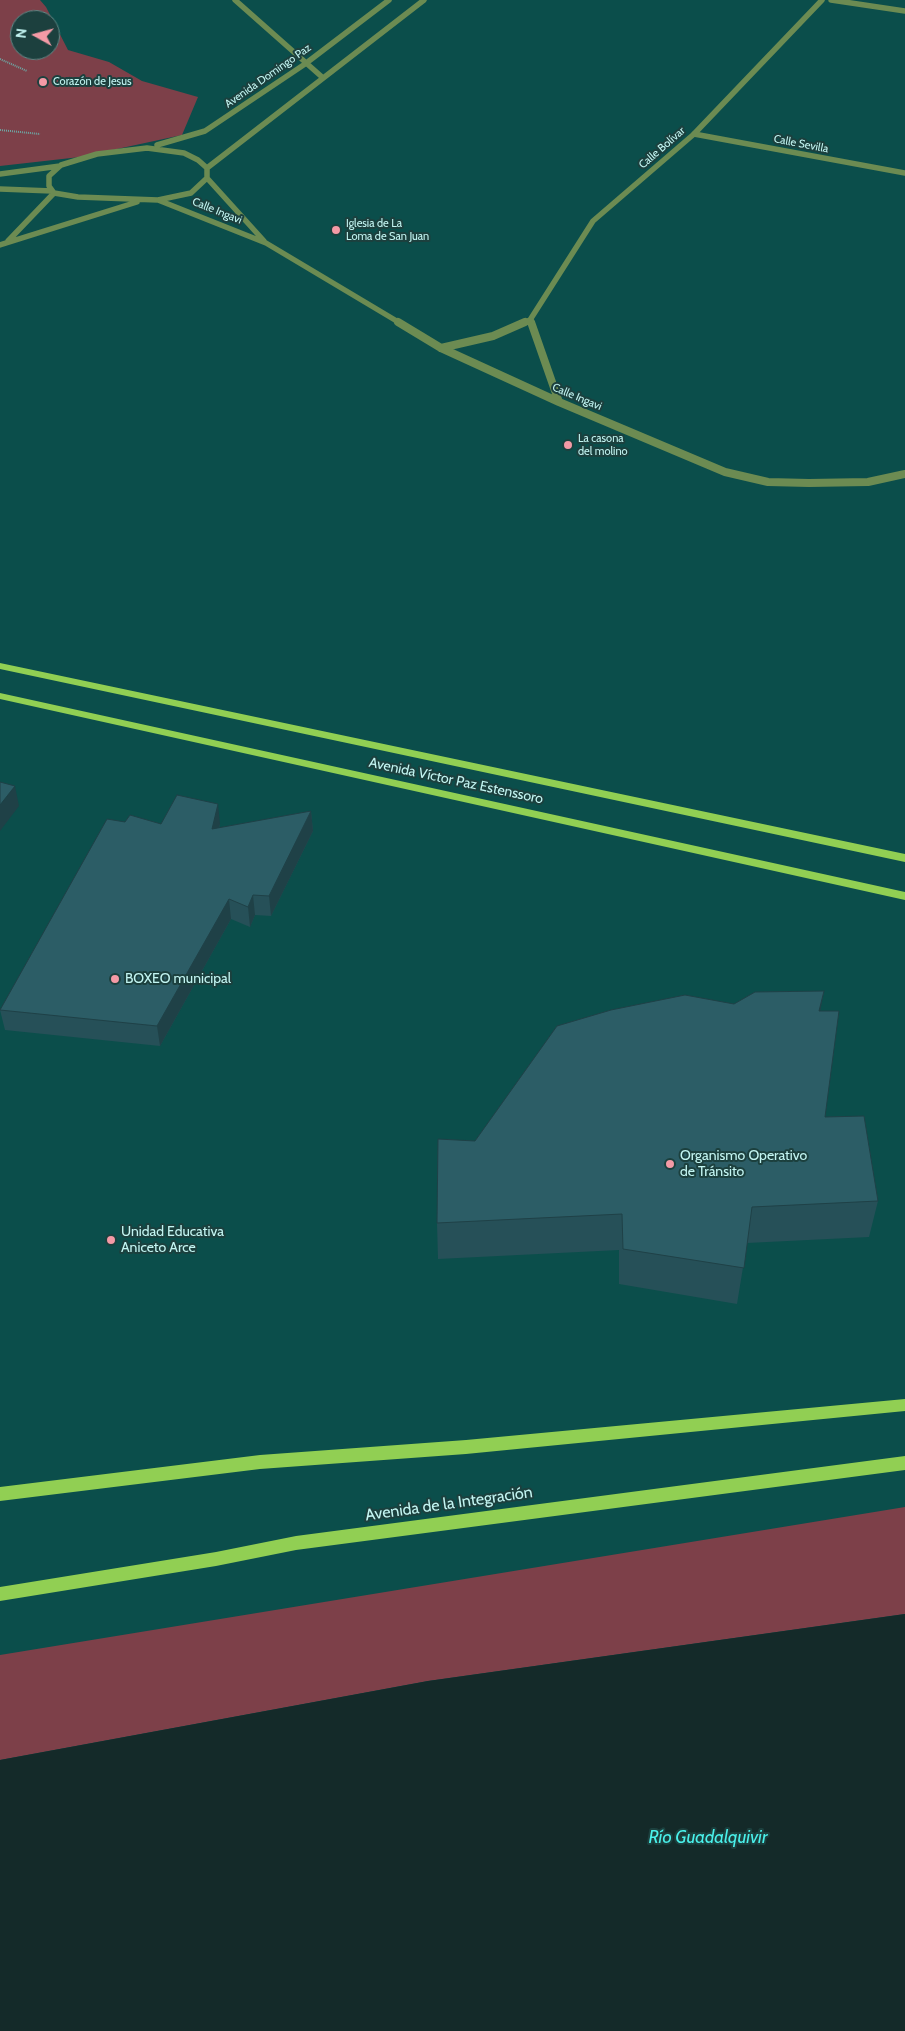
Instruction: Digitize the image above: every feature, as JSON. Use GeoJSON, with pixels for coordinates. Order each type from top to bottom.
{"type":"FeatureCollection","features":[{"type":"Feature","properties":{"kind":"main road","name":"Avenida Víctor Paz Estenssoro"},"geometry":{"type":"LineString","coordinates":[[0,666],[905,858]]}},
{"type":"Feature","properties":{"kind":"main road","name":"Avenida Víctor Paz Estenssoro"},"geometry":{"type":"LineString","coordinates":[[0,696],[905,896]]}},
{"type":"Feature","properties":{"kind":"main road"},"geometry":{"type":"LineString","coordinates":[[0,1494],[260,1462],[433,1450],[905,1405]]}},
{"type":"Feature","properties":{"kind":"main road","name":"Avenida de la Integración"},"geometry":{"type":"LineString","coordinates":[[0,1594],[216,1559],[296,1543],[905,1462]]}},
{"type":"Feature","properties":{"kind":"street"},"geometry":{"type":"LineString","coordinates":[[235,0],[305,64],[322,77]]}},
{"type":"Feature","properties":{"kind":"street","name":"Avenida Domingo Paz"},"geometry":{"type":"LineString","coordinates":[[147,148],[178,141],[205,131],[305,64],[389,0]]}},
{"type":"Feature","properties":{"kind":"street"},"geometry":{"type":"LineString","coordinates":[[207,168],[322,77],[424,0]]}},
{"type":"Feature","properties":{"kind":"street","name":"Calle Bolívar"},"geometry":{"type":"LineString","coordinates":[[530,320],[593,221],[694,134],[822,0]]}},
{"type":"Feature","properties":{"kind":"street"},"geometry":{"type":"LineString","coordinates":[[831,0],[905,12]]}},
{"type":"Feature","properties":{"kind":"street","name":"Calle Sevilla"},"geometry":{"type":"LineString","coordinates":[[694,134],[905,174]]}},
{"type":"Feature","properties":{"kind":"street"},"geometry":{"type":"LineString","coordinates":[[0,174],[61,166],[97,154],[147,148],[184,153],[198,160],[207,168],[207,178],[191,193],[158,200],[78,197],[53,192],[0,189]]}},
{"type":"Feature","properties":{"kind":"street"},"geometry":{"type":"LineString","coordinates":[[53,192],[49,176],[61,166]]}},
{"type":"Feature","properties":{"kind":"street","name":"Calle Ingavi"},"geometry":{"type":"LineString","coordinates":[[207,178],[266,243]]}},
{"type":"Feature","properties":{"kind":"street"},"geometry":{"type":"LineString","coordinates":[[7,242],[53,192]]}},
{"type":"Feature","properties":{"kind":"street"},"geometry":{"type":"LineString","coordinates":[[0,245],[145,200]]}},
{"type":"Feature","properties":{"kind":"street","name":"Calle Ingavi"},"geometry":{"type":"LineString","coordinates":[[158,200],[266,243],[441,348],[559,402],[724,472],[768,482],[868,482],[905,474]]}},
{"type":"Feature","properties":{"kind":"street"},"geometry":{"type":"LineString","coordinates":[[441,348],[493,336],[530,320],[559,402]]}},
{"type":"Feature","properties":{"kind":"path"},"geometry":{"type":"LineString","coordinates":[[0,59],[26,71]]}},
{"type":"Feature","properties":{"kind":"shaded area"},"geometry":{"type":"Polygon","coordinates":[[[0,0],[40,0],[48,10],[10,10],[10,60],[60,60],[60,34],[68,50],[109,62],[142,81],[198,97],[182,135],[80,157],[0,166],[0,0]]]}},
{"type":"Feature","properties":{"kind":"shaded area"},"geometry":{"type":"Polygon","coordinates":[[[905,1507],[905,1614],[428,1681],[0,1760],[0,1655],[905,1507]]]}},
{"type":"Feature","properties":{"kind":"water","name":"Río Guadalquivir"},"geometry":{"type":"Polygon","coordinates":[[[905,1614],[905,2031],[0,2031],[0,1760],[428,1681],[905,1614]]]}},
{"type":"Feature","properties":{"kind":"building"},"geometry":{"type":"Polygon","coordinates":[[[0,782],[15,786],[0,805],[0,782]]]}},
{"type":"Feature","properties":{"kind":"building","name":"BOXEO municipal"},"geometry":{"type":"Polygon","coordinates":[[[177,795],[218,804],[212,829],[311,811],[269,896],[253,895],[248,907],[229,899],[157,1026],[0,1010],[107,819],[125,822],[130,815],[161,824],[177,795]]]}},
{"type":"Feature","properties":{"kind":"building","name":"Organismo Operativo de Tránsito"},"geometry":{"type":"Polygon","coordinates":[[[824,991],[819,1011],[839,1011],[825,1117],[864,1116],[878,1201],[752,1207],[744,1268],[623,1249],[622,1214],[437,1223],[438,1139],[475,1141],[557,1026],[611,1010],[685,995],[734,1004],[755,992],[824,991]]]}},
{"type":"Feature","properties":{"kind":"place","name":"Corazón de Jesus"},"geometry":{"type":"Point","coordinates":[43,82]}},
{"type":"Feature","properties":{"kind":"place","name":"Iglesia de La Loma de San Juan"},"geometry":{"type":"Point","coordinates":[336,230]}},
{"type":"Feature","properties":{"kind":"place","name":"La casona del molino"},"geometry":{"type":"Point","coordinates":[568,445]}},
{"type":"Feature","properties":{"kind":"place","name":"BOXEO municipal"},"geometry":{"type":"Point","coordinates":[115,979]}},
{"type":"Feature","properties":{"kind":"place","name":"Organismo Operativo de Tránsito"},"geometry":{"type":"Point","coordinates":[670,1164]}},
{"type":"Feature","properties":{"kind":"place","name":"Unidad Educativa Aniceto Arce"},"geometry":{"type":"Point","coordinates":[111,1240]}}]}
